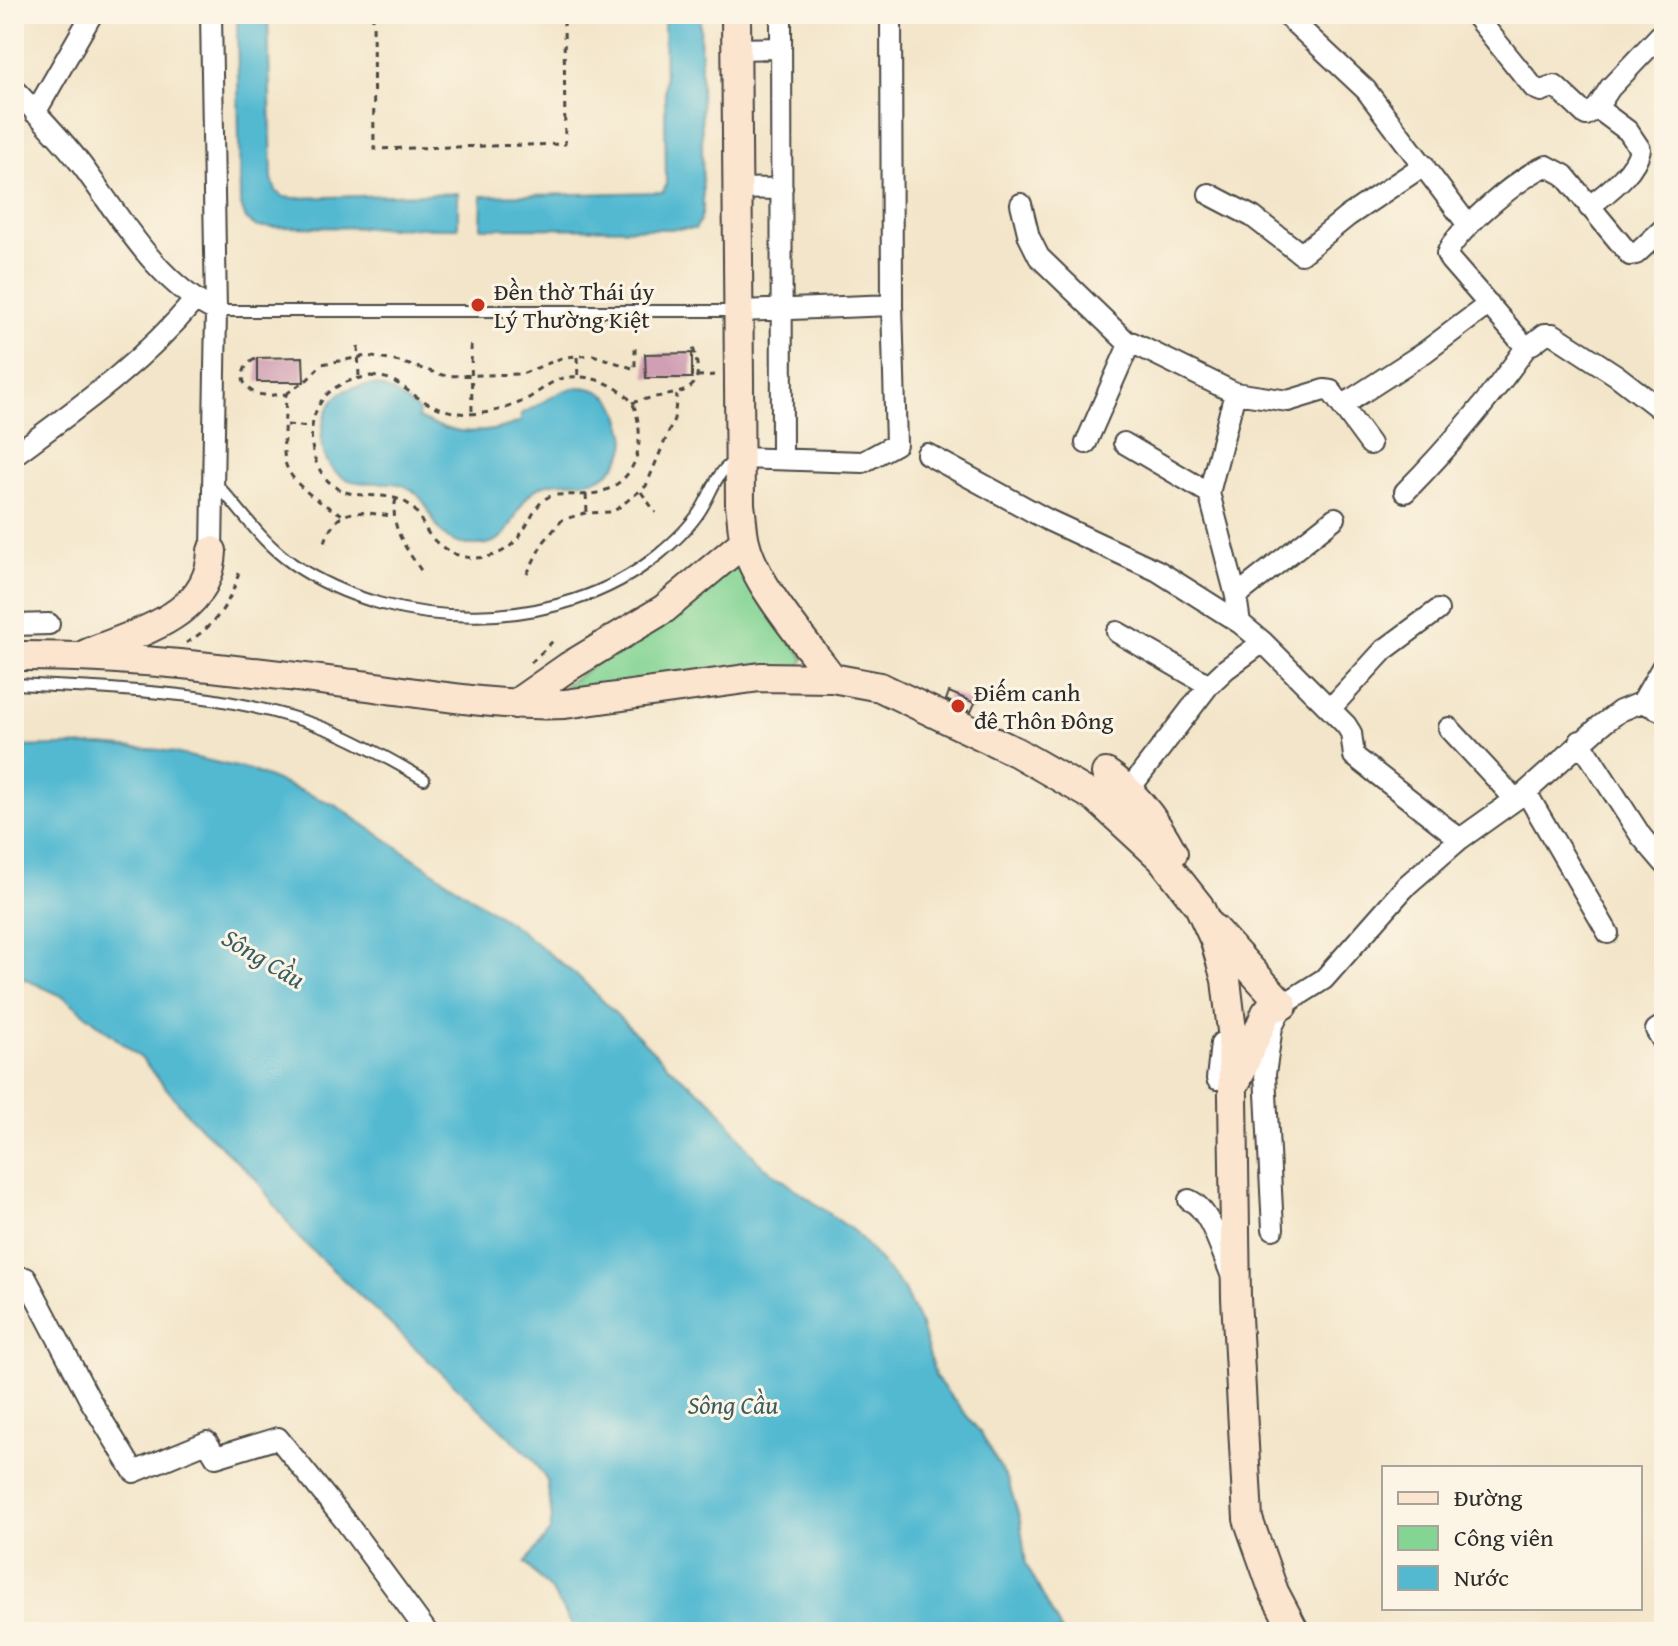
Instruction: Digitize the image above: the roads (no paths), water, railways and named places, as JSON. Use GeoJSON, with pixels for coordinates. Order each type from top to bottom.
{"type":"FeatureCollection","features":[{"type":"Feature","properties":{"kind":"main road"},"geometry":{"type":"LineString","coordinates":[[736,14],[740,505],[744,542],[764,584],[832,678]]}},
{"type":"Feature","properties":{"kind":"main road"},"geometry":{"type":"LineString","coordinates":[[515,704],[568,667],[664,609],[744,542]]}},
{"type":"Feature","properties":{"kind":"main road"},"geometry":{"type":"LineString","coordinates":[[81,656],[165,620],[190,605],[206,584],[212,565],[212,551]]}},
{"type":"Feature","properties":{"kind":"main road"},"geometry":{"type":"LineString","coordinates":[[14,656],[155,660],[515,704],[565,704],[760,677],[832,678],[880,687],[1016,752],[1096,798],[1162,859],[1208,923],[1283,1005],[1270,1008],[1266,1013],[1225,1084]]}},
{"type":"Feature","properties":{"kind":"main road"},"geometry":{"type":"LineString","coordinates":[[1106,773],[1128,791],[1162,834],[1190,895]]}},
{"type":"Feature","properties":{"kind":"main road"},"geometry":{"type":"LineString","coordinates":[[1208,923],[1226,980],[1232,1031],[1225,1084],[1248,1519],[1274,1592],[1295,1632]]}},
{"type":"Feature","properties":{"kind":"street"},"geometry":{"type":"LineString","coordinates":[[35,113],[92,14]]}},
{"type":"Feature","properties":{"kind":"street"},"geometry":{"type":"LineString","coordinates":[[211,14],[216,311],[212,551]]}},
{"type":"Feature","properties":{"kind":"street"},"geometry":{"type":"LineString","coordinates":[[781,14],[782,459]]}},
{"type":"Feature","properties":{"kind":"street"},"geometry":{"type":"LineString","coordinates":[[740,458],[863,462],[896,444],[891,14]]}},
{"type":"Feature","properties":{"kind":"street"},"geometry":{"type":"LineString","coordinates":[[1285,14],[1366,90],[1468,225]]}},
{"type":"Feature","properties":{"kind":"street"},"geometry":{"type":"LineString","coordinates":[[1474,14],[1536,90],[1555,86],[1584,114],[1597,108],[1610,88],[1659,45]]}},
{"type":"Feature","properties":{"kind":"street"},"geometry":{"type":"LineString","coordinates":[[736,49],[781,48]]}},
{"type":"Feature","properties":{"kind":"street"},"geometry":{"type":"LineString","coordinates":[[14,89],[77,159],[152,259],[194,301],[216,311]]}},
{"type":"Feature","properties":{"kind":"street"},"geometry":{"type":"LineString","coordinates":[[1589,207],[1624,175],[1640,149],[1628,131],[1597,108]]}},
{"type":"Feature","properties":{"kind":"street"},"geometry":{"type":"LineString","coordinates":[[1209,194],[1253,217],[1301,254],[1348,216],[1424,165]]}},
{"type":"Feature","properties":{"kind":"street"},"geometry":{"type":"LineString","coordinates":[[1527,346],[1448,257],[1450,245],[1468,225],[1531,172],[1547,166],[1564,175],[1630,255],[1636,254],[1664,228]]}},
{"type":"Feature","properties":{"kind":"street"},"geometry":{"type":"LineString","coordinates":[[737,189],[782,188]]}},
{"type":"Feature","properties":{"kind":"street"},"geometry":{"type":"LineString","coordinates":[[1021,204],[1029,237],[1039,257],[1130,345],[1139,345],[1235,393],[1288,401],[1328,390],[1333,392],[1370,444]]}},
{"type":"Feature","properties":{"kind":"street"},"geometry":{"type":"LineString","coordinates":[[14,455],[115,381],[179,320],[194,301]]}},
{"type":"Feature","properties":{"kind":"street"},"geometry":{"type":"LineString","coordinates":[[1343,405],[1425,352],[1489,304]]}},
{"type":"Feature","properties":{"kind":"street"},"geometry":{"type":"LineString","coordinates":[[739,311],[892,305]]}},
{"type":"Feature","properties":{"kind":"street"},"geometry":{"type":"LineString","coordinates":[[1405,492],[1455,440],[1527,346],[1545,334],[1553,334],[1616,375],[1664,412]]}},
{"type":"Feature","properties":{"kind":"street"},"geometry":{"type":"LineString","coordinates":[[1086,443],[1130,345]]}},
{"type":"Feature","properties":{"kind":"street"},"geometry":{"type":"LineString","coordinates":[[1235,393],[1209,493],[1240,623]]}},
{"type":"Feature","properties":{"kind":"street"},"geometry":{"type":"LineString","coordinates":[[1124,443],[1209,493]]}},
{"type":"Feature","properties":{"kind":"street"},"geometry":{"type":"LineString","coordinates":[[927,454],[1048,520],[1158,571],[1240,623],[1263,642],[1351,733],[1354,756],[1460,839]]}},
{"type":"Feature","properties":{"kind":"street"},"geometry":{"type":"LineString","coordinates":[[1236,596],[1335,518]]}},
{"type":"Feature","properties":{"kind":"street"},"geometry":{"type":"LineString","coordinates":[[1330,709],[1375,658],[1438,610]]}},
{"type":"Feature","properties":{"kind":"street"},"geometry":{"type":"LineString","coordinates":[[14,625],[49,624]]}},
{"type":"Feature","properties":{"kind":"street"},"geometry":{"type":"LineString","coordinates":[[1117,632],[1209,685]]}},
{"type":"Feature","properties":{"kind":"street"},"geometry":{"type":"LineString","coordinates":[[1128,791],[1209,685],[1263,642]]}},
{"type":"Feature","properties":{"kind":"street"},"geometry":{"type":"LineString","coordinates":[[1273,1229],[1265,1074],[1272,1027],[1283,1005],[1324,979],[1407,885],[1460,839],[1521,795],[1580,741],[1620,711],[1642,702],[1664,664]]}},
{"type":"Feature","properties":{"kind":"street"},"geometry":{"type":"LineString","coordinates":[[1642,702],[1664,712]]}},
{"type":"Feature","properties":{"kind":"street"},"geometry":{"type":"LineString","coordinates":[[1449,728],[1521,795],[1608,933]]}},
{"type":"Feature","properties":{"kind":"street"},"geometry":{"type":"LineString","coordinates":[[1580,741],[1641,836],[1664,863]]}},
{"type":"Feature","properties":{"kind":"street"},"geometry":{"type":"LineString","coordinates":[[1664,1025],[1656,1030],[1664,1043]]}},
{"type":"Feature","properties":{"kind":"street"},"geometry":{"type":"LineString","coordinates":[[1189,1200],[1196,1203],[1207,1216],[1236,1283]]}},
{"type":"Feature","properties":{"kind":"street"},"geometry":{"type":"LineString","coordinates":[[14,1283],[26,1278],[90,1400],[134,1472],[207,1442],[216,1457],[278,1438],[346,1522],[427,1632]]}},
{"type":"Feature","properties":{"kind":"lane"},"geometry":{"type":"LineString","coordinates":[[216,311],[739,311]]}},
{"type":"Feature","properties":{"kind":"lane"},"geometry":{"type":"LineString","coordinates":[[212,480],[261,539],[323,583],[398,609],[459,616],[560,605],[610,586],[657,556],[690,526],[724,466],[740,458]]}},
{"type":"Feature","properties":{"kind":"lane"},"geometry":{"type":"LineString","coordinates":[[14,684],[154,692],[265,710],[331,731],[424,779]]}},
{"type":"Feature","properties":{"kind":"water"},"geometry":{"type":"Polygon","coordinates":[[[237,14],[268,14],[272,179],[276,191],[283,197],[295,198],[458,193],[458,228],[257,227],[246,219],[240,202],[237,14]]]}},
{"type":"Feature","properties":{"kind":"water"},"geometry":{"type":"Polygon","coordinates":[[[664,14],[700,14],[703,210],[695,229],[481,228],[482,196],[663,192],[666,185],[664,14]]]}},
{"type":"Feature","properties":{"kind":"water"},"geometry":{"type":"Polygon","coordinates":[[[376,385],[393,392],[419,411],[418,418],[444,428],[469,432],[495,430],[521,421],[521,414],[561,392],[581,387],[592,389],[615,404],[626,440],[625,449],[613,468],[602,477],[541,486],[523,502],[510,527],[498,539],[477,545],[461,544],[442,533],[412,490],[395,483],[351,481],[333,470],[327,461],[323,451],[322,428],[330,406],[345,391],[376,385]]]}},
{"type":"Feature","properties":{"kind":"water","name":"Sông Cầu"},"geometry":{"type":"Polygon","coordinates":[[[100,745],[161,750],[250,770],[335,805],[517,928],[581,979],[668,1066],[716,1105],[758,1162],[856,1233],[903,1288],[921,1326],[936,1378],[980,1432],[1008,1481],[1020,1520],[1026,1564],[1062,1632],[577,1632],[552,1592],[525,1563],[550,1531],[552,1518],[547,1481],[533,1459],[299,1238],[255,1178],[191,1118],[142,1059],[64,997],[14,974],[14,747],[100,745]]]}},
{"type":"Feature","properties":{"kind":"place","name":"Đền thờ Thái úy Lý Thường Kiệt"},"geometry":{"type":"Point","coordinates":[478,305]}},
{"type":"Feature","properties":{"kind":"place","name":"Điếm canh đê Thôn Đông"},"geometry":{"type":"Point","coordinates":[958,706]}}]}
